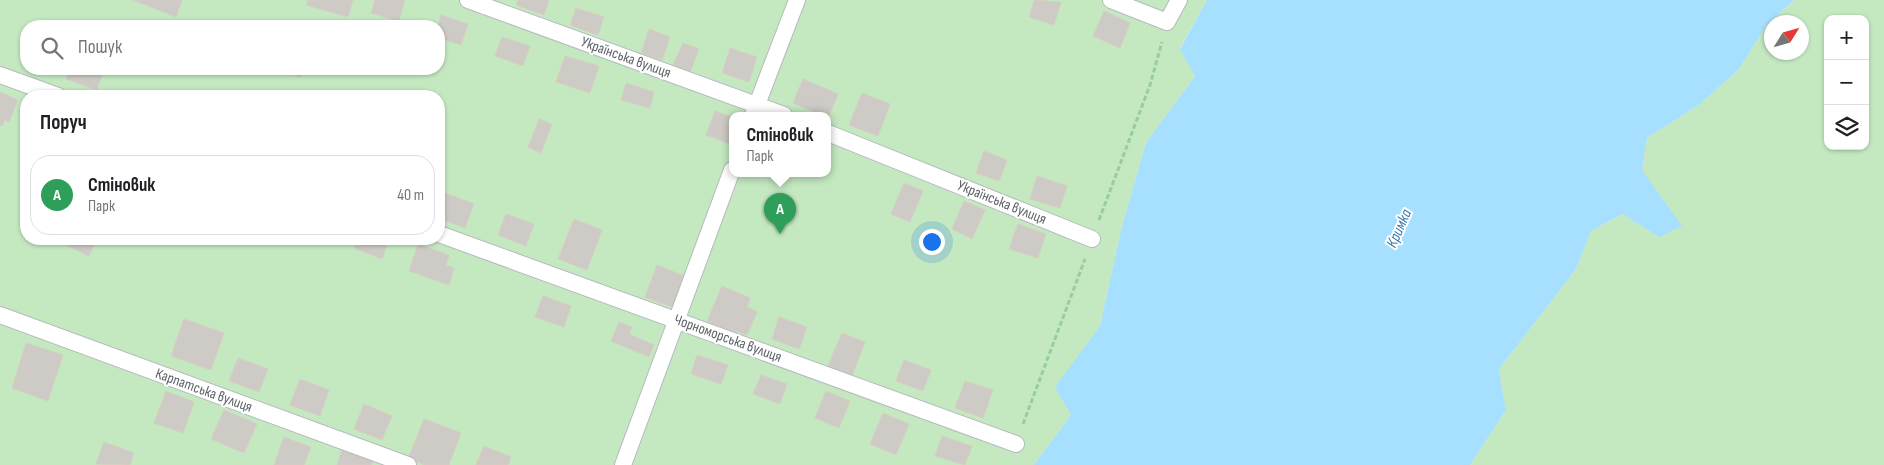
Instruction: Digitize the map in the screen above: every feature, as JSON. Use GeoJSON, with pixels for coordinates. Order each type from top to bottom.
{"type":"FeatureCollection","features":[{"type":"Feature","properties":{"kind":"lane","name":"Українська вулиця"},"geometry":{"type":"LineString","coordinates":[[468,0],[755,110]]}},
{"type":"Feature","properties":{"kind":"lane"},"geometry":{"type":"LineString","coordinates":[[755,110],[797,0]]}},
{"type":"Feature","properties":{"kind":"lane"},"geometry":{"type":"LineString","coordinates":[[1111,0],[1167,22],[1178,0]]}},
{"type":"Feature","properties":{"kind":"lane"},"geometry":{"type":"LineString","coordinates":[[0,75],[41,90]]}},
{"type":"Feature","properties":{"kind":"lane","name":"Українська вулиця"},"geometry":{"type":"LineString","coordinates":[[831,134],[1092,238]]}},
{"type":"Feature","properties":{"kind":"lane"},"geometry":{"type":"LineString","coordinates":[[623,465],[729,177]]}},
{"type":"Feature","properties":{"kind":"lane","name":"Чорноморська вулиця"},"geometry":{"type":"LineString","coordinates":[[445,236],[1016,444]]}},
{"type":"Feature","properties":{"kind":"lane","name":"Карпатська вулиця"},"geometry":{"type":"LineString","coordinates":[[0,316],[408,465]]}},
{"type":"Feature","properties":{"kind":"green space"},"geometry":{"type":"Polygon","coordinates":[[[0,0],[1207,0],[1180,48],[1195,76],[1146,143],[1121,230],[1100,326],[1056,387],[1071,415],[1034,465],[0,465],[0,0]]]}},
{"type":"Feature","properties":{"kind":"green space"},"geometry":{"type":"Polygon","coordinates":[[[1794,0],[1884,0],[1884,465],[1470,465],[1506,410],[1499,369],[1576,269],[1591,231],[1622,214],[1659,237],[1642,170],[1647,138],[1700,104],[1739,69],[1764,29],[1764,60],[1809,60],[1809,15],[1778,15],[1794,0]]]}},
{"type":"Feature","properties":{"kind":"water","name":"Кримка"},"geometry":{"type":"Polygon","coordinates":[[[1207,0],[1794,0],[1778,15],[1764,15],[1764,29],[1739,69],[1700,104],[1647,138],[1642,170],[1682,226],[1659,237],[1622,214],[1591,231],[1576,269],[1499,369],[1506,410],[1470,465],[1034,465],[1071,415],[1055,387],[1100,326],[1121,230],[1146,143],[1195,76],[1180,49],[1207,0]]]}},
{"type":"Feature","properties":{"kind":"building"},"geometry":{"type":"Polygon","coordinates":[[[133,0],[182,0],[176,17],[133,0]]]}},
{"type":"Feature","properties":{"kind":"building"},"geometry":{"type":"Polygon","coordinates":[[[308,0],[353,0],[348,17],[306,5],[308,0]]]}},
{"type":"Feature","properties":{"kind":"building"},"geometry":{"type":"Polygon","coordinates":[[[375,0],[405,0],[399,20],[371,13],[375,0]]]}},
{"type":"Feature","properties":{"kind":"building"},"geometry":{"type":"Polygon","coordinates":[[[518,0],[549,0],[544,15],[516,5],[518,0]]]}},
{"type":"Feature","properties":{"kind":"building"},"geometry":{"type":"Polygon","coordinates":[[[1034,0],[1061,2],[1054,25],[1029,17],[1034,0]]]}},
{"type":"Feature","properties":{"kind":"building"},"geometry":{"type":"Polygon","coordinates":[[[576,8],[604,17],[598,35],[570,25],[576,8]]]}},
{"type":"Feature","properties":{"kind":"building"},"geometry":{"type":"Polygon","coordinates":[[[1104,11],[1130,23],[1120,48],[1093,36],[1104,11]]]}},
{"type":"Feature","properties":{"kind":"building"},"geometry":{"type":"Polygon","coordinates":[[[441,15],[468,24],[461,45],[445,40],[445,20],[440,20],[441,15]]]}},
{"type":"Feature","properties":{"kind":"building"},"geometry":{"type":"Polygon","coordinates":[[[649,29],[670,37],[662,60],[641,53],[649,29]]]}},
{"type":"Feature","properties":{"kind":"building"},"geometry":{"type":"Polygon","coordinates":[[[502,37],[530,46],[523,66],[495,56],[502,37]]]}},
{"type":"Feature","properties":{"kind":"building"},"geometry":{"type":"Polygon","coordinates":[[[683,43],[699,49],[690,72],[673,65],[683,43]]]}},
{"type":"Feature","properties":{"kind":"building"},"geometry":{"type":"Polygon","coordinates":[[[730,48],[757,57],[749,82],[722,73],[730,48]]]}},
{"type":"Feature","properties":{"kind":"building"},"geometry":{"type":"Polygon","coordinates":[[[565,56],[599,66],[590,93],[556,82],[565,56]]]}},
{"type":"Feature","properties":{"kind":"building"},"geometry":{"type":"Polygon","coordinates":[[[68,75],[102,75],[97,90],[66,79],[68,75]]]}},
{"type":"Feature","properties":{"kind":"building"},"geometry":{"type":"Polygon","coordinates":[[[803,79],[838,94],[830,112],[815,112],[793,103],[803,79]]]}},
{"type":"Feature","properties":{"kind":"building"},"geometry":{"type":"Polygon","coordinates":[[[626,83],[654,92],[650,108],[621,100],[626,83]]]}},
{"type":"Feature","properties":{"kind":"building"},"geometry":{"type":"Polygon","coordinates":[[[0,92],[18,100],[9,122],[5,120],[2,126],[0,125],[0,92]]]}},
{"type":"Feature","properties":{"kind":"building"},"geometry":{"type":"Polygon","coordinates":[[[862,93],[890,104],[878,136],[849,125],[862,93]]]}},
{"type":"Feature","properties":{"kind":"building"},"geometry":{"type":"Polygon","coordinates":[[[715,111],[729,116],[729,144],[706,135],[715,111]]]}},
{"type":"Feature","properties":{"kind":"building"},"geometry":{"type":"Polygon","coordinates":[[[539,119],[552,124],[541,153],[528,147],[539,119]]]}},
{"type":"Feature","properties":{"kind":"building"},"geometry":{"type":"Polygon","coordinates":[[[984,151],[1007,160],[999,181],[976,173],[984,151]]]}},
{"type":"Feature","properties":{"kind":"building"},"geometry":{"type":"Polygon","coordinates":[[[1037,176],[1067,186],[1060,208],[1030,199],[1037,176]]]}},
{"type":"Feature","properties":{"kind":"building"},"geometry":{"type":"Polygon","coordinates":[[[904,183],[923,191],[910,222],[891,214],[904,183]]]}},
{"type":"Feature","properties":{"kind":"building"},"geometry":{"type":"Polygon","coordinates":[[[445,193],[474,204],[465,228],[445,220],[445,193]]]}},
{"type":"Feature","properties":{"kind":"building"},"geometry":{"type":"Polygon","coordinates":[[[964,201],[985,210],[972,239],[952,229],[964,201]]]}},
{"type":"Feature","properties":{"kind":"building"},"geometry":{"type":"Polygon","coordinates":[[[506,214],[534,224],[526,246],[498,235],[506,214]]]}},
{"type":"Feature","properties":{"kind":"building"},"geometry":{"type":"Polygon","coordinates":[[[574,219],[602,230],[587,270],[558,259],[574,219]]]}},
{"type":"Feature","properties":{"kind":"building"},"geometry":{"type":"Polygon","coordinates":[[[1018,224],[1046,234],[1038,258],[1009,249],[1018,224]]]}},
{"type":"Feature","properties":{"kind":"building"},"geometry":{"type":"Polygon","coordinates":[[[66,245],[94,245],[89,256],[66,245]]]}},
{"type":"Feature","properties":{"kind":"building"},"geometry":{"type":"Polygon","coordinates":[[[355,245],[387,245],[382,259],[354,248],[355,245]]]}},
{"type":"Feature","properties":{"kind":"building"},"geometry":{"type":"Polygon","coordinates":[[[418,245],[449,255],[446,265],[454,268],[449,285],[409,271],[418,245]]]}},
{"type":"Feature","properties":{"kind":"building"},"geometry":{"type":"Polygon","coordinates":[[[657,265],[684,276],[672,307],[645,297],[657,265]]]}},
{"type":"Feature","properties":{"kind":"building"},"geometry":{"type":"Polygon","coordinates":[[[722,286],[750,298],[747,307],[757,312],[747,335],[736,331],[735,333],[707,321],[722,286]]]}},
{"type":"Feature","properties":{"kind":"building"},"geometry":{"type":"Polygon","coordinates":[[[543,296],[571,306],[564,327],[535,317],[543,296]]]}},
{"type":"Feature","properties":{"kind":"building"},"geometry":{"type":"Polygon","coordinates":[[[779,317],[807,327],[799,349],[772,339],[779,317]]]}},
{"type":"Feature","properties":{"kind":"building"},"geometry":{"type":"Polygon","coordinates":[[[184,319],[224,333],[211,370],[171,356],[184,319]]]}},
{"type":"Feature","properties":{"kind":"building"},"geometry":{"type":"Polygon","coordinates":[[[619,322],[632,327],[629,334],[654,345],[649,357],[611,341],[619,322]]]}},
{"type":"Feature","properties":{"kind":"building"},"geometry":{"type":"Polygon","coordinates":[[[842,333],[865,342],[851,378],[827,368],[842,333]]]}},
{"type":"Feature","properties":{"kind":"building"},"geometry":{"type":"Polygon","coordinates":[[[26,343],[63,355],[48,401],[12,388],[26,343]]]}},
{"type":"Feature","properties":{"kind":"building"},"geometry":{"type":"Polygon","coordinates":[[[697,355],[728,365],[721,384],[691,374],[697,355]]]}},
{"type":"Feature","properties":{"kind":"building"},"geometry":{"type":"Polygon","coordinates":[[[238,358],[268,369],[259,392],[229,381],[238,358]]]}},
{"type":"Feature","properties":{"kind":"building"},"geometry":{"type":"Polygon","coordinates":[[[904,360],[931,370],[923,391],[896,381],[904,360]]]}},
{"type":"Feature","properties":{"kind":"building"},"geometry":{"type":"Polygon","coordinates":[[[761,375],[787,384],[780,404],[753,394],[761,375]]]}},
{"type":"Feature","properties":{"kind":"building"},"geometry":{"type":"Polygon","coordinates":[[[300,379],[329,390],[320,416],[290,405],[300,379]]]}},
{"type":"Feature","properties":{"kind":"building"},"geometry":{"type":"Polygon","coordinates":[[[965,381],[993,390],[983,418],[955,408],[965,381]]]}},
{"type":"Feature","properties":{"kind":"building"},"geometry":{"type":"Polygon","coordinates":[[[166,391],[194,402],[183,433],[154,423],[166,391]]]}},
{"type":"Feature","properties":{"kind":"building"},"geometry":{"type":"Polygon","coordinates":[[[826,391],[850,401],[839,428],[815,418],[826,391]]]}},
{"type":"Feature","properties":{"kind":"building"},"geometry":{"type":"Polygon","coordinates":[[[364,404],[392,416],[382,440],[354,429],[364,404]]]}},
{"type":"Feature","properties":{"kind":"building"},"geometry":{"type":"Polygon","coordinates":[[[224,410],[257,424],[244,453],[211,439],[224,410]]]}},
{"type":"Feature","properties":{"kind":"building"},"geometry":{"type":"Polygon","coordinates":[[[883,413],[909,424],[896,455],[870,444],[883,413]]]}},
{"type":"Feature","properties":{"kind":"building"},"geometry":{"type":"Polygon","coordinates":[[[424,419],[461,433],[449,465],[425,465],[408,459],[424,419]]]}},
{"type":"Feature","properties":{"kind":"building"},"geometry":{"type":"Polygon","coordinates":[[[942,436],[972,446],[965,465],[935,456],[942,436]]]}},
{"type":"Feature","properties":{"kind":"building"},"geometry":{"type":"Polygon","coordinates":[[[284,437],[311,447],[304,465],[274,465],[284,437]]]}},
{"type":"Feature","properties":{"kind":"building"},"geometry":{"type":"Polygon","coordinates":[[[104,442],[134,453],[130,465],[96,464],[104,442]]]}},
{"type":"Feature","properties":{"kind":"building"},"geometry":{"type":"Polygon","coordinates":[[[343,446],[374,457],[371,465],[337,465],[343,446]]]}},
{"type":"Feature","properties":{"kind":"building"},"geometry":{"type":"Polygon","coordinates":[[[484,446],[511,457],[508,465],[476,465],[484,446]]]}},
{"type":"Feature","properties":{"kind":"place","name":"Стіновик"},"geometry":{"type":"Point","coordinates":[780,234]}}]}
